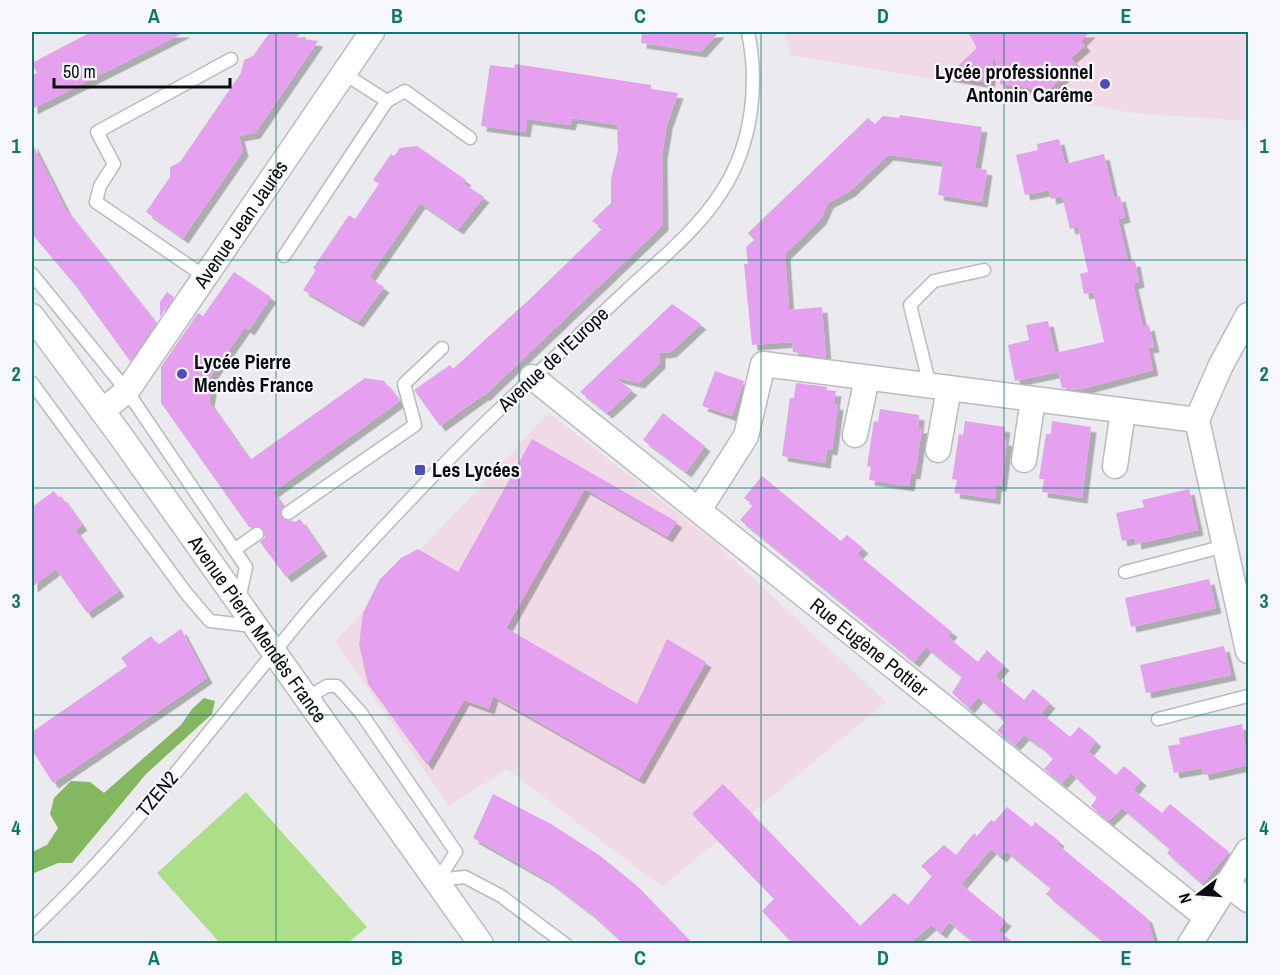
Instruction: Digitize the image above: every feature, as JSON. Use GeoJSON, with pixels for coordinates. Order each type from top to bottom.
{"type":"FeatureCollection","features":[{"type":"Feature","properties":{"kind":"street","name":"Avenue Jean Jaurès"},"geometry":{"type":"LineString","coordinates":[[102,411],[127,391],[372,32]]}},
{"type":"Feature","properties":{"kind":"street"},"geometry":{"type":"LineString","coordinates":[[1248,315],[1220,368],[1197,420],[1248,651]]}},
{"type":"Feature","properties":{"kind":"street","name":"Avenue Pierre Mendès France"},"geometry":{"type":"LineString","coordinates":[[32,316],[308,697],[481,944]]}},
{"type":"Feature","properties":{"kind":"street"},"geometry":{"type":"LineString","coordinates":[[699,510],[746,436],[763,364],[1197,420]]}},
{"type":"Feature","properties":{"kind":"street","name":"Rue Eugène Pottier"},"geometry":{"type":"LineString","coordinates":[[532,377],[1206,917]]}},
{"type":"Feature","properties":{"kind":"street"},"geometry":{"type":"LineString","coordinates":[[855,435],[867,378]]}},
{"type":"Feature","properties":{"kind":"street"},"geometry":{"type":"LineString","coordinates":[[938,450],[939,387]]}},
{"type":"Feature","properties":{"kind":"street"},"geometry":{"type":"LineString","coordinates":[[1024,460],[1033,399]]}},
{"type":"Feature","properties":{"kind":"street"},"geometry":{"type":"LineString","coordinates":[[1115,466],[1123,411]]}},
{"type":"Feature","properties":{"kind":"street"},"geometry":{"type":"LineString","coordinates":[[1190,944],[1248,850]]}},
{"type":"Feature","properties":{"kind":"street"},"geometry":{"type":"LineString","coordinates":[[1227,884],[1248,900]]}},
{"type":"Feature","properties":{"kind":"lane","name":"Avenue de l'Europe"},"geometry":{"type":"LineString","coordinates":[[275,652],[309,610],[424,484],[532,377],[685,235],[722,191],[744,144],[754,95],[748,32]]}},
{"type":"Feature","properties":{"kind":"lane"},"geometry":{"type":"LineString","coordinates":[[204,276],[96,202],[100,186],[114,164],[97,132],[231,59]]}},
{"type":"Feature","properties":{"kind":"lane"},"geometry":{"type":"LineString","coordinates":[[343,73],[387,101]]}},
{"type":"Feature","properties":{"kind":"lane"},"geometry":{"type":"LineString","coordinates":[[284,256],[387,101],[405,92],[470,138]]}},
{"type":"Feature","properties":{"kind":"lane"},"geometry":{"type":"LineString","coordinates":[[939,387],[910,305],[934,281],[984,270]]}},
{"type":"Feature","properties":{"kind":"lane"},"geometry":{"type":"LineString","coordinates":[[32,274],[127,391],[246,567],[238,601]]}},
{"type":"Feature","properties":{"kind":"lane"},"geometry":{"type":"LineString","coordinates":[[288,513],[415,425],[404,384],[442,348]]}},
{"type":"Feature","properties":{"kind":"lane"},"geometry":{"type":"LineString","coordinates":[[32,383],[186,593],[210,621],[256,626]]}},
{"type":"Feature","properties":{"kind":"lane"},"geometry":{"type":"LineString","coordinates":[[234,550],[258,534]]}},
{"type":"Feature","properties":{"kind":"lane"},"geometry":{"type":"LineString","coordinates":[[1125,572],[1225,546]]}},
{"type":"Feature","properties":{"kind":"lane","name":"TZEN2"},"geometry":{"type":"LineString","coordinates":[[32,929],[85,879],[275,652]]}},
{"type":"Feature","properties":{"kind":"lane"},"geometry":{"type":"LineString","coordinates":[[308,697],[327,686],[337,686],[362,713],[456,852],[438,880]]}},
{"type":"Feature","properties":{"kind":"lane"},"geometry":{"type":"LineString","coordinates":[[1158,719],[1248,696]]}},
{"type":"Feature","properties":{"kind":"lane"},"geometry":{"type":"LineString","coordinates":[[438,880],[465,877],[501,896],[565,944]]}},
{"type":"Feature","properties":{"kind":"shaded area","name":"Lycée professionnel Antonin Carême"},"geometry":{"type":"Polygon","coordinates":[[[784,32],[1248,32],[1248,121],[1134,113],[791,55],[784,32]]]}},
{"type":"Feature","properties":{"kind":"shaded area"},"geometry":{"type":"Polygon","coordinates":[[[549,413],[712,540],[886,702],[662,887],[507,769],[449,806],[335,641],[549,413]]]}},
{"type":"Feature","properties":{"kind":"green space"},"geometry":{"type":"Polygon","coordinates":[[[204,698],[215,701],[212,714],[146,774],[72,863],[58,863],[32,874],[32,852],[47,845],[58,828],[50,814],[54,798],[71,781],[90,782],[104,793],[181,725],[192,709],[204,698]]]}},
{"type":"Feature","properties":{"kind":"green space"},"geometry":{"type":"Polygon","coordinates":[[[246,792],[367,927],[348,943],[220,943],[157,873],[246,792]]]}},
{"type":"Feature","properties":{"kind":"building"},"geometry":{"type":"Polygon","coordinates":[[[91,32],[185,32],[32,109],[32,76],[37,73],[32,63],[91,32]]]}},
{"type":"Feature","properties":{"kind":"building"},"geometry":{"type":"Polygon","coordinates":[[[270,32],[301,32],[296,38],[318,41],[255,133],[239,136],[243,151],[183,238],[146,212],[170,177],[170,167],[180,162],[241,73],[244,60],[253,56],[270,32]]]}},
{"type":"Feature","properties":{"kind":"building"},"geometry":{"type":"Polygon","coordinates":[[[642,32],[719,32],[701,52],[641,43],[642,32]]]}},
{"type":"Feature","properties":{"kind":"building"},"geometry":{"type":"Polygon","coordinates":[[[968,32],[1090,32],[1081,41],[1085,46],[1071,58],[1076,64],[1048,91],[1000,84],[994,55],[989,83],[947,76],[977,48],[968,32]]]}},
{"type":"Feature","properties":{"kind":"building"},"geometry":{"type":"Polygon","coordinates":[[[515,64],[651,85],[651,89],[678,93],[667,124],[662,155],[663,225],[484,396],[440,426],[414,390],[450,365],[453,369],[532,297],[603,228],[592,221],[611,203],[611,179],[618,150],[617,125],[572,118],[570,125],[527,119],[525,132],[481,126],[490,65],[514,68],[515,64]]]}},
{"type":"Feature","properties":{"kind":"building"},"geometry":{"type":"Polygon","coordinates":[[[900,115],[982,127],[975,168],[987,170],[982,202],[938,195],[943,162],[888,155],[850,191],[828,203],[821,219],[785,254],[789,310],[822,307],[826,358],[793,352],[792,342],[752,345],[744,264],[748,264],[746,247],[754,240],[748,233],[868,118],[875,124],[883,116],[899,118],[900,115]]]}},
{"type":"Feature","properties":{"kind":"building"},"geometry":{"type":"Polygon","coordinates":[[[1059,139],[1065,164],[1104,154],[1114,198],[1120,196],[1125,217],[1118,219],[1128,262],[1135,261],[1139,282],[1133,284],[1143,327],[1149,325],[1154,347],[1148,348],[1153,370],[1078,390],[1062,388],[1058,372],[1015,381],[1008,345],[1029,340],[1026,325],[1048,321],[1055,353],[1104,342],[1093,292],[1084,294],[1080,274],[1088,272],[1078,227],[1070,229],[1062,196],[1051,199],[1049,190],[1025,195],[1016,155],[1038,150],[1037,144],[1059,139]]]}},
{"type":"Feature","properties":{"kind":"building"},"geometry":{"type":"Polygon","coordinates":[[[32,143],[66,210],[156,323],[130,361],[75,285],[32,234],[32,143]]]}},
{"type":"Feature","properties":{"kind":"building"},"geometry":{"type":"Polygon","coordinates":[[[417,146],[466,180],[463,183],[484,197],[458,229],[420,203],[369,277],[384,287],[358,322],[303,290],[316,270],[313,268],[349,215],[355,219],[379,184],[373,180],[391,154],[394,156],[400,148],[417,146]]]}},
{"type":"Feature","properties":{"kind":"building"},"geometry":{"type":"Polygon","coordinates":[[[234,272],[271,297],[249,330],[245,327],[208,380],[211,389],[209,402],[250,460],[365,378],[384,381],[400,401],[273,492],[283,506],[280,513],[282,518],[295,522],[300,519],[322,551],[286,577],[260,542],[265,537],[263,529],[249,527],[161,403],[161,367],[198,313],[203,316],[234,272]]]}},
{"type":"Feature","properties":{"kind":"building"},"geometry":{"type":"Polygon","coordinates":[[[167,292],[174,297],[160,317],[160,302],[167,292]]]}},
{"type":"Feature","properties":{"kind":"building"},"geometry":{"type":"Polygon","coordinates":[[[672,304],[701,324],[671,352],[660,353],[660,363],[639,383],[614,377],[632,390],[607,413],[580,392],[672,304]]]}},
{"type":"Feature","properties":{"kind":"building"},"geometry":{"type":"Polygon","coordinates":[[[715,371],[744,381],[732,416],[702,406],[715,371]]]}},
{"type":"Feature","properties":{"kind":"building"},"geometry":{"type":"Polygon","coordinates":[[[796,383],[827,387],[827,390],[836,391],[834,404],[838,405],[832,450],[827,449],[825,463],[782,456],[790,398],[794,398],[796,383]]]}},
{"type":"Feature","properties":{"kind":"building"},"geometry":{"type":"Polygon","coordinates":[[[880,409],[919,415],[918,428],[922,428],[915,474],[911,473],[909,486],[869,480],[871,467],[867,466],[874,421],[878,422],[880,409]]]}},
{"type":"Feature","properties":{"kind":"building"},"geometry":{"type":"Polygon","coordinates":[[[663,413],[705,446],[686,472],[643,440],[663,413]]]}},
{"type":"Feature","properties":{"kind":"building"},"geometry":{"type":"Polygon","coordinates":[[[965,421],[1005,427],[1003,440],[1007,441],[1001,486],[996,486],[995,499],[954,493],[957,480],[952,479],[959,434],[963,435],[965,421]]]}},
{"type":"Feature","properties":{"kind":"building"},"geometry":{"type":"Polygon","coordinates":[[[1052,421],[1091,427],[1082,498],[1042,492],[1044,479],[1039,479],[1046,434],[1051,434],[1052,421]]]}},
{"type":"Feature","properties":{"kind":"building"},"geometry":{"type":"Polygon","coordinates":[[[532,439],[677,522],[667,537],[585,489],[506,628],[637,704],[667,639],[706,662],[639,779],[493,696],[489,709],[464,700],[427,765],[368,684],[359,644],[363,613],[380,579],[401,558],[418,549],[458,572],[532,439]]]}},
{"type":"Feature","properties":{"kind":"building"},"geometry":{"type":"Polygon","coordinates":[[[762,476],[841,541],[847,535],[863,548],[857,554],[952,632],[948,637],[978,662],[987,650],[1004,665],[995,676],[1024,700],[1033,689],[1050,703],[1041,713],[1070,737],[1079,727],[1096,741],[1088,751],[1116,775],[1124,766],[1141,780],[1133,790],[1162,813],[1170,804],[1229,852],[1202,884],[1167,853],[1170,849],[1122,808],[1108,821],[1091,806],[1097,798],[1071,773],[1062,783],[1044,769],[1053,759],[1040,746],[1024,735],[1015,745],[997,731],[1005,722],[978,697],[969,708],[952,693],[962,677],[926,647],[914,662],[740,520],[753,505],[744,498],[762,476]]]}},
{"type":"Feature","properties":{"kind":"building"},"geometry":{"type":"Polygon","coordinates":[[[1189,489],[1198,530],[1136,544],[1135,538],[1122,541],[1116,513],[1144,507],[1142,500],[1189,489]]]}},
{"type":"Feature","properties":{"kind":"building"},"geometry":{"type":"Polygon","coordinates":[[[54,491],[59,498],[61,496],[82,525],[75,530],[119,591],[87,613],[56,569],[32,587],[32,507],[54,491]]]}},
{"type":"Feature","properties":{"kind":"building"},"geometry":{"type":"Polygon","coordinates":[[[1209,579],[1216,608],[1131,627],[1125,598],[1209,579]]]}},
{"type":"Feature","properties":{"kind":"building"},"geometry":{"type":"Polygon","coordinates":[[[181,629],[207,678],[53,783],[32,750],[32,732],[127,666],[121,658],[151,636],[158,645],[181,629]]]}},
{"type":"Feature","properties":{"kind":"building"},"geometry":{"type":"Polygon","coordinates":[[[1224,646],[1231,675],[1146,693],[1140,665],[1224,646]]]}},
{"type":"Feature","properties":{"kind":"building"},"geometry":{"type":"Polygon","coordinates":[[[1242,724],[1248,765],[1204,775],[1202,768],[1174,773],[1168,746],[1180,744],[1179,738],[1242,724]]]}},
{"type":"Feature","properties":{"kind":"building"},"geometry":{"type":"Polygon","coordinates":[[[723,784],[860,926],[894,893],[908,905],[932,876],[921,866],[944,845],[956,855],[974,833],[977,836],[1007,807],[1032,827],[1035,822],[1059,841],[1057,844],[1147,918],[1155,944],[1106,944],[1046,894],[1051,888],[1006,851],[1001,857],[991,849],[961,884],[1006,921],[998,930],[1015,944],[976,944],[949,922],[941,933],[931,925],[909,944],[793,944],[762,911],[774,899],[692,814],[723,784]]]}},
{"type":"Feature","properties":{"kind":"building"},"geometry":{"type":"Polygon","coordinates":[[[493,794],[551,824],[599,855],[636,885],[693,944],[624,944],[590,913],[547,880],[473,838],[493,794]]]}},
{"type":"Feature","properties":{"kind":"place","name":"Lycée professionnel Antonin Carême"},"geometry":{"type":"Point","coordinates":[1105,84]}},
{"type":"Feature","properties":{"kind":"place","name":"Lycée Pierre Mendès France"},"geometry":{"type":"Point","coordinates":[182,374]}},
{"type":"Feature","properties":{"kind":"place","name":"Les Lycées"},"geometry":{"type":"Point","coordinates":[420,470]}}]}
